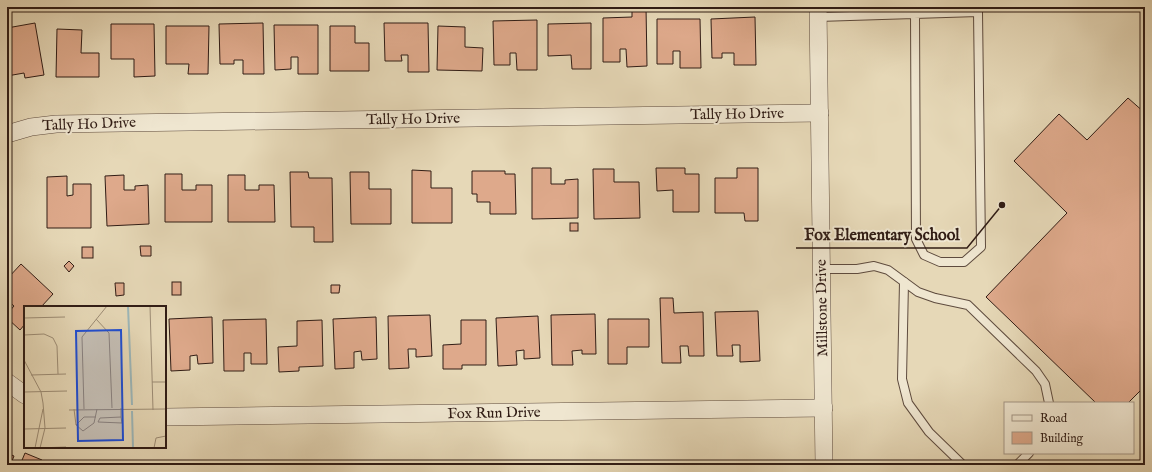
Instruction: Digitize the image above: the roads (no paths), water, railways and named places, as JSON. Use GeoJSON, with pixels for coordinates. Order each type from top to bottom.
{"type":"FeatureCollection","features":[{"type":"Feature","properties":{"kind":"street","name":"Millstone Drive"},"geometry":{"type":"LineString","coordinates":[[818,12],[824,465]]}},
{"type":"Feature","properties":{"kind":"street","name":"Tally Ho Drive"},"geometry":{"type":"LineString","coordinates":[[7,134],[31,127],[56,124],[820,113]]}},
{"type":"Feature","properties":{"kind":"street"},"geometry":{"type":"LineString","coordinates":[[7,382],[24,394]]}},
{"type":"Feature","properties":{"kind":"street","name":"Fox Run Drive"},"geometry":{"type":"LineString","coordinates":[[166,417],[824,408]]}},
{"type":"Feature","properties":{"kind":"lane"},"geometry":{"type":"LineString","coordinates":[[818,12],[978,12],[981,247],[964,262],[940,262],[924,255],[916,239],[915,13]]}},
{"type":"Feature","properties":{"kind":"lane"},"geometry":{"type":"LineString","coordinates":[[821,269],[857,269],[874,266],[888,270],[918,292],[935,298],[968,305],[1036,371],[1045,384],[1049,402]]}},
{"type":"Feature","properties":{"kind":"lane"},"geometry":{"type":"LineString","coordinates":[[904,282],[902,379],[908,403],[929,432],[962,465]]}},
{"type":"Feature","properties":{"kind":"lane"},"geometry":{"type":"LineString","coordinates":[[1017,465],[1028,454]]}},
{"type":"Feature","properties":{"kind":"place","name":"Fox Elementary School"},"geometry":{"type":"Point","coordinates":[1002,205]}}]}
